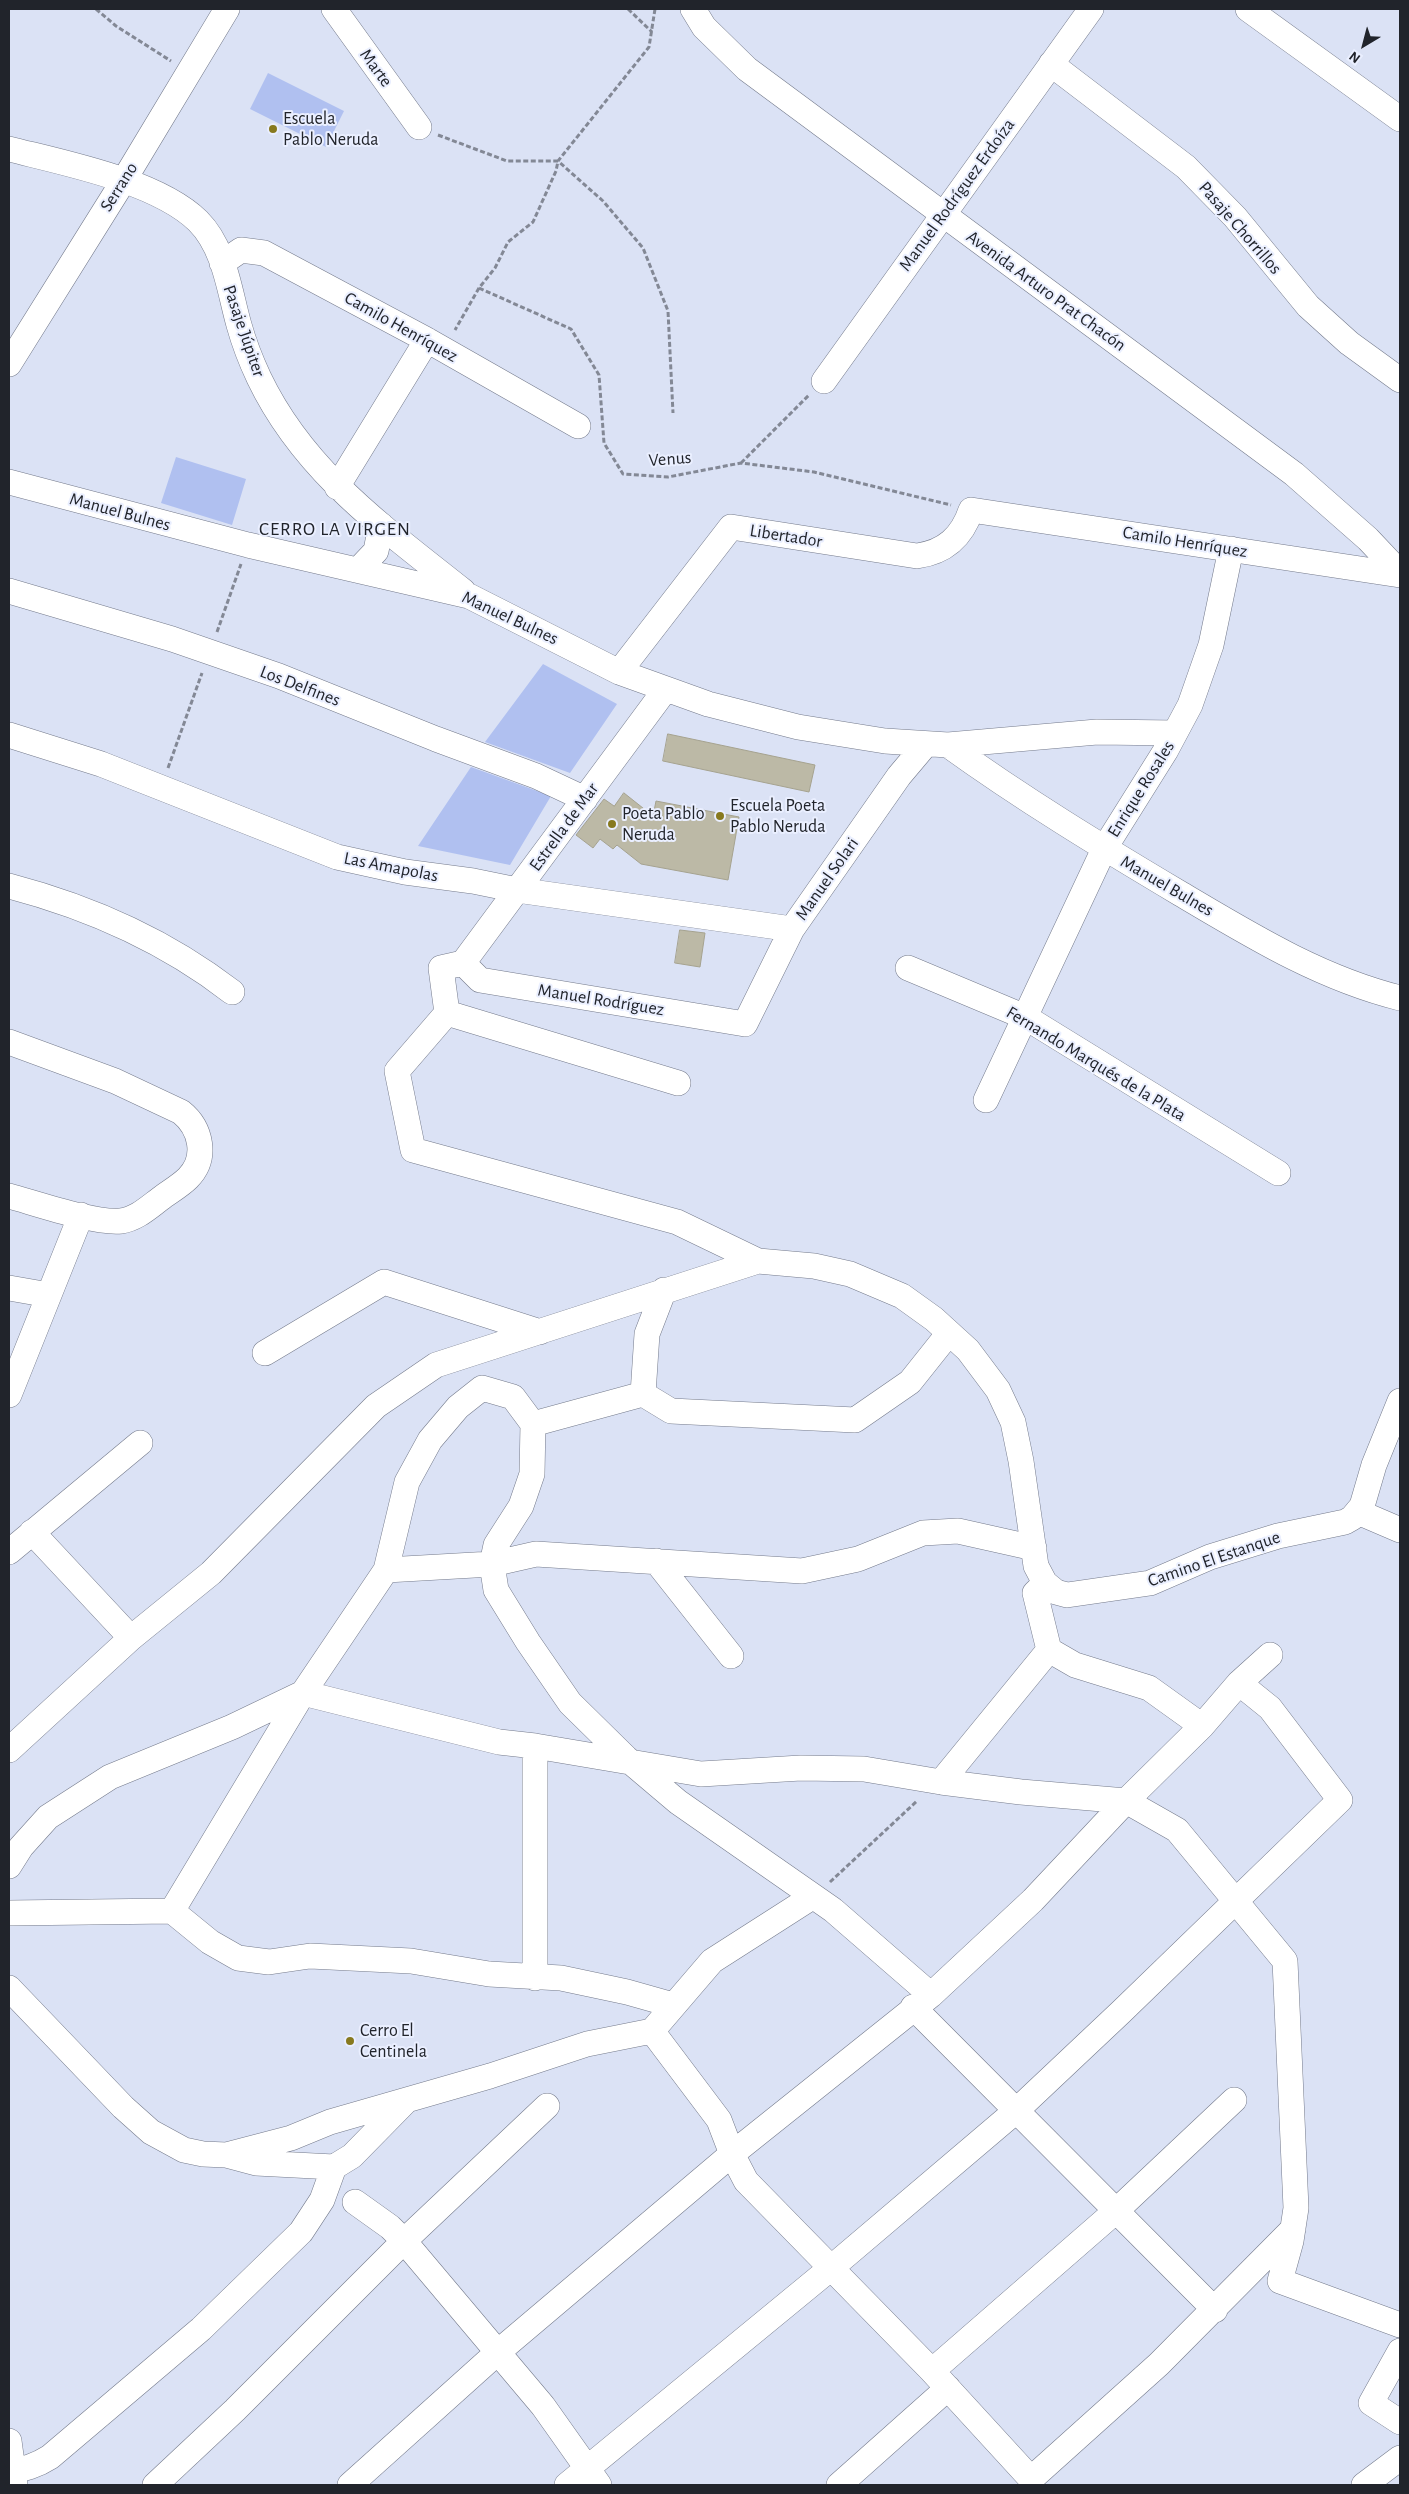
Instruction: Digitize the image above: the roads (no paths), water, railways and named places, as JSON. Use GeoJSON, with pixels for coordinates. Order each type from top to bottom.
{"type":"FeatureCollection","features":[{"type":"Feature","properties":{"kind":"street","name":"Serrano"},"geometry":{"type":"LineString","coordinates":[[10,361],[124,180],[227,9]]}},
{"type":"Feature","properties":{"kind":"street","name":"Marte"},"geometry":{"type":"LineString","coordinates":[[334,9],[419,127]]}},
{"type":"Feature","properties":{"kind":"street","name":"Avenida Arturo Prat Chacón"},"geometry":{"type":"LineString","coordinates":[[693,9],[704,27],[747,69],[1294,474],[1368,539],[1400,574]]}},
{"type":"Feature","properties":{"kind":"street","name":"Manuel Rodríguez Erdoíza"},"geometry":{"type":"LineString","coordinates":[[824,381],[1091,9]]}},
{"type":"Feature","properties":{"kind":"street"},"geometry":{"type":"LineString","coordinates":[[1248,9],[1397,111]]}},
{"type":"Feature","properties":{"kind":"street","name":"Pasaje Chorrillos"},"geometry":{"type":"LineString","coordinates":[[1051,64],[1186,167],[1235,216],[1308,306],[1349,343],[1400,380]]}},
{"type":"Feature","properties":{"kind":"street","name":"Pasaje Júpiter"},"geometry":{"type":"LineString","coordinates":[[9,149],[124,180],[189,213],[213,241],[222,263],[239,326],[262,385],[300,446],[337,487],[469,596]]}},
{"type":"Feature","properties":{"kind":"street","name":"Camilo Henríquez"},"geometry":{"type":"LineString","coordinates":[[222,263],[241,250],[264,253],[436,345],[578,426]]}},
{"type":"Feature","properties":{"kind":"street"},"geometry":{"type":"LineString","coordinates":[[337,487],[436,345]]}},
{"type":"Feature","properties":{"kind":"street","name":"Manuel Bulnes"},"geometry":{"type":"LineString","coordinates":[[9,482],[248,545],[469,596],[618,672],[717,707],[798,727],[876,740],[937,745],[1097,732],[1175,733]]}},
{"type":"Feature","properties":{"kind":"street","name":"Camilo Henríquez"},"geometry":{"type":"LineString","coordinates":[[971,510],[1400,574]]}},
{"type":"Feature","properties":{"kind":"street","name":"Libertador"},"geometry":{"type":"LineString","coordinates":[[618,672],[732,527],[917,556],[937,552],[954,541],[964,526],[971,510]]}},
{"type":"Feature","properties":{"kind":"street"},"geometry":{"type":"LineString","coordinates":[[358,570],[376,551],[381,525]]}},
{"type":"Feature","properties":{"kind":"street","name":"Enrique Rosales"},"geometry":{"type":"LineString","coordinates":[[986,1100],[1104,849],[1175,733],[1196,690],[1211,645],[1231,549]]}},
{"type":"Feature","properties":{"kind":"street","name":"Los Delfines"},"geometry":{"type":"LineString","coordinates":[[9,590],[172,639],[278,676],[436,739],[536,776],[585,799]]}},
{"type":"Feature","properties":{"kind":"street","name":"Estrella de Mar"},"geometry":{"type":"LineString","coordinates":[[463,964],[665,690]]}},
{"type":"Feature","properties":{"kind":"street","name":"Las Amapolas"},"geometry":{"type":"LineString","coordinates":[[9,735],[101,764],[337,856],[405,872],[473,881],[517,890],[792,929]]}},
{"type":"Feature","properties":{"kind":"street","name":"Manuel Bulnes"},"geometry":{"type":"LineString","coordinates":[[937,745],[1104,849],[1272,948],[1344,980],[1400,998]]}},
{"type":"Feature","properties":{"kind":"street","name":"Manuel Solari"},"geometry":{"type":"LineString","coordinates":[[746,1024],[792,929],[899,776],[937,745]]}},
{"type":"Feature","properties":{"kind":"street"},"geometry":{"type":"LineString","coordinates":[[9,886],[90,913],[148,938],[197,966],[232,992]]}},
{"type":"Feature","properties":{"kind":"street"},"geometry":{"type":"LineString","coordinates":[[463,964],[441,968],[447,1013],[398,1072],[413,1150],[677,1222],[758,1260],[814,1266],[850,1274],[902,1296],[968,1350],[998,1390],[1007,1407],[1013,1422],[1021,1461],[1036,1566],[1045,1582],[1035,1593],[1049,1650],[1075,1665],[1149,1688],[1202,1726]]}},
{"type":"Feature","properties":{"kind":"street","name":"Manuel Rodríguez"},"geometry":{"type":"LineString","coordinates":[[463,964],[480,980],[746,1024]]}},
{"type":"Feature","properties":{"kind":"street","name":"Fernando Marqués de la Plata"},"geometry":{"type":"LineString","coordinates":[[908,968],[1025,1017],[1278,1173]]}},
{"type":"Feature","properties":{"kind":"street"},"geometry":{"type":"LineString","coordinates":[[447,1013],[678,1083]]}},
{"type":"Feature","properties":{"kind":"street"},"geometry":{"type":"LineString","coordinates":[[9,1042],[114,1081],[173,1107],[188,1117],[197,1132],[200,1152],[194,1171],[187,1179],[136,1216],[111,1222],[9,1196]]}},
{"type":"Feature","properties":{"kind":"street"},"geometry":{"type":"LineString","coordinates":[[9,1395],[81,1215]]}},
{"type":"Feature","properties":{"kind":"street"},"geometry":{"type":"LineString","coordinates":[[9,1750],[131,1638],[212,1573],[376,1406],[436,1365],[758,1260]]}},
{"type":"Feature","properties":{"kind":"street"},"geometry":{"type":"LineString","coordinates":[[265,1353],[384,1282],[540,1332]]}},
{"type":"Feature","properties":{"kind":"street"},"geometry":{"type":"LineString","coordinates":[[9,1288],[49,1294]]}},
{"type":"Feature","properties":{"kind":"street"},"geometry":{"type":"LineString","coordinates":[[643,1394],[647,1334],[664,1290]]}},
{"type":"Feature","properties":{"kind":"street"},"geometry":{"type":"LineString","coordinates":[[533,1424],[643,1394],[671,1411],[855,1420],[910,1382],[949,1333]]}},
{"type":"Feature","properties":{"kind":"street"},"geometry":{"type":"LineString","coordinates":[[172,1911],[303,1693],[386,1570],[407,1482],[430,1440],[458,1407],[482,1388],[513,1397],[533,1424],[532,1474],[521,1506],[496,1546],[492,1564],[496,1590],[528,1642],[565,1695],[632,1763],[678,1802],[833,1910],[922,2001],[1017,2110],[1215,2310]]}},
{"type":"Feature","properties":{"kind":"street"},"geometry":{"type":"LineString","coordinates":[[1400,1401],[1377,1456],[1358,1512],[1400,1530]]}},
{"type":"Feature","properties":{"kind":"street"},"geometry":{"type":"LineString","coordinates":[[9,1552],[140,1443]]}},
{"type":"Feature","properties":{"kind":"street","name":"Camino El Estanque"},"geometry":{"type":"LineString","coordinates":[[1045,1582],[1056,1592],[1066,1595],[1150,1583],[1210,1557],[1278,1536],[1345,1522],[1358,1512]]}},
{"type":"Feature","properties":{"kind":"street"},"geometry":{"type":"LineString","coordinates":[[386,1570],[492,1564],[536,1554],[802,1572],[858,1558],[923,1533],[958,1531],[1034,1548]]}},
{"type":"Feature","properties":{"kind":"street"},"geometry":{"type":"LineString","coordinates":[[32,1532],[131,1638]]}},
{"type":"Feature","properties":{"kind":"street"},"geometry":{"type":"LineString","coordinates":[[656,1562],[731,1656]]}},
{"type":"Feature","properties":{"kind":"street"},"geometry":{"type":"LineString","coordinates":[[941,1782],[1049,1650]]}},
{"type":"Feature","properties":{"kind":"street"},"geometry":{"type":"LineString","coordinates":[[350,2485],[498,2352],[732,2154],[922,2001],[1033,1900],[1126,1801],[1202,1726],[1239,1683],[1270,1655]]}},
{"type":"Feature","properties":{"kind":"street"},"geometry":{"type":"LineString","coordinates":[[567,2485],[593,2476],[831,2268],[1017,2110],[1122,2012],[1234,1900],[1340,1800],[1270,1708],[1239,1683]]}},
{"type":"Feature","properties":{"kind":"street"},"geometry":{"type":"LineString","coordinates":[[9,1866],[21,1847],[48,1817],[110,1777],[145,1761],[232,1727],[303,1693],[370,1708],[440,1729],[499,1742],[535,1746],[701,1774],[801,1768],[864,1768],[941,1782],[1021,1792],[1126,1801],[1177,1830],[1285,1961],[1296,2208],[1293,2229],[1280,2281],[1400,2326]]}},
{"type":"Feature","properties":{"kind":"street"},"geometry":{"type":"LineString","coordinates":[[535,1746],[535,1978]]}},
{"type":"Feature","properties":{"kind":"street"},"geometry":{"type":"LineString","coordinates":[[226,2155],[290,2138],[330,2122],[404,2103],[587,2044],[652,2031],[673,2004],[712,1961],[812,1897]]}},
{"type":"Feature","properties":{"kind":"street"},"geometry":{"type":"LineString","coordinates":[[9,1913],[172,1911],[210,1942],[238,1958],[269,1962],[310,1956],[411,1961],[489,1974],[561,1978],[673,2004]]}},
{"type":"Feature","properties":{"kind":"street"},"geometry":{"type":"LineString","coordinates":[[9,1988],[123,2108],[151,2132],[184,2150],[203,2154],[226,2155],[256,2163],[334,2167],[352,2156],[404,2103]]}},
{"type":"Feature","properties":{"kind":"street"},"geometry":{"type":"LineString","coordinates":[[652,2031],[720,2120],[732,2154],[746,2181],[940,2379],[1030,2478],[1096,2422],[1215,2310],[1293,2229]]}},
{"type":"Feature","properties":{"kind":"street"},"geometry":{"type":"LineString","coordinates":[[839,2485],[940,2379],[1234,2100]]}},
{"type":"Feature","properties":{"kind":"street"},"geometry":{"type":"LineString","coordinates":[[155,2485],[235,2410],[404,2241],[547,2106]]}},
{"type":"Feature","properties":{"kind":"street"},"geometry":{"type":"LineString","coordinates":[[9,2441],[13,2475],[50,2457],[200,2329],[301,2232],[322,2200],[334,2167]]}},
{"type":"Feature","properties":{"kind":"street"},"geometry":{"type":"LineString","coordinates":[[355,2202],[390,2227],[404,2241],[543,2406],[593,2476]]}},
{"type":"Feature","properties":{"kind":"street"},"geometry":{"type":"LineString","coordinates":[[1400,2351],[1371,2404],[1400,2422]]}},
{"type":"Feature","properties":{"kind":"street"},"geometry":{"type":"LineString","coordinates":[[1364,2485],[1400,2458]]}},
{"type":"Feature","properties":{"kind":"place","name":"Escuela Pablo Neruda"},"geometry":{"type":"Point","coordinates":[273,129]}},
{"type":"Feature","properties":{"kind":"place","name":"Escuela Poeta Pablo Neruda"},"geometry":{"type":"Point","coordinates":[720,816]}},
{"type":"Feature","properties":{"kind":"place","name":"Poeta Pablo Neruda"},"geometry":{"type":"Point","coordinates":[612,824]}},
{"type":"Feature","properties":{"kind":"place","name":"Cerro El Centinela"},"geometry":{"type":"Point","coordinates":[350,2041]}},
{"type":"Feature","properties":{"kind":"district","name":"CERRO LA VIRGEN"},"geometry":{"type":"Point","coordinates":[335,529]}}]}
